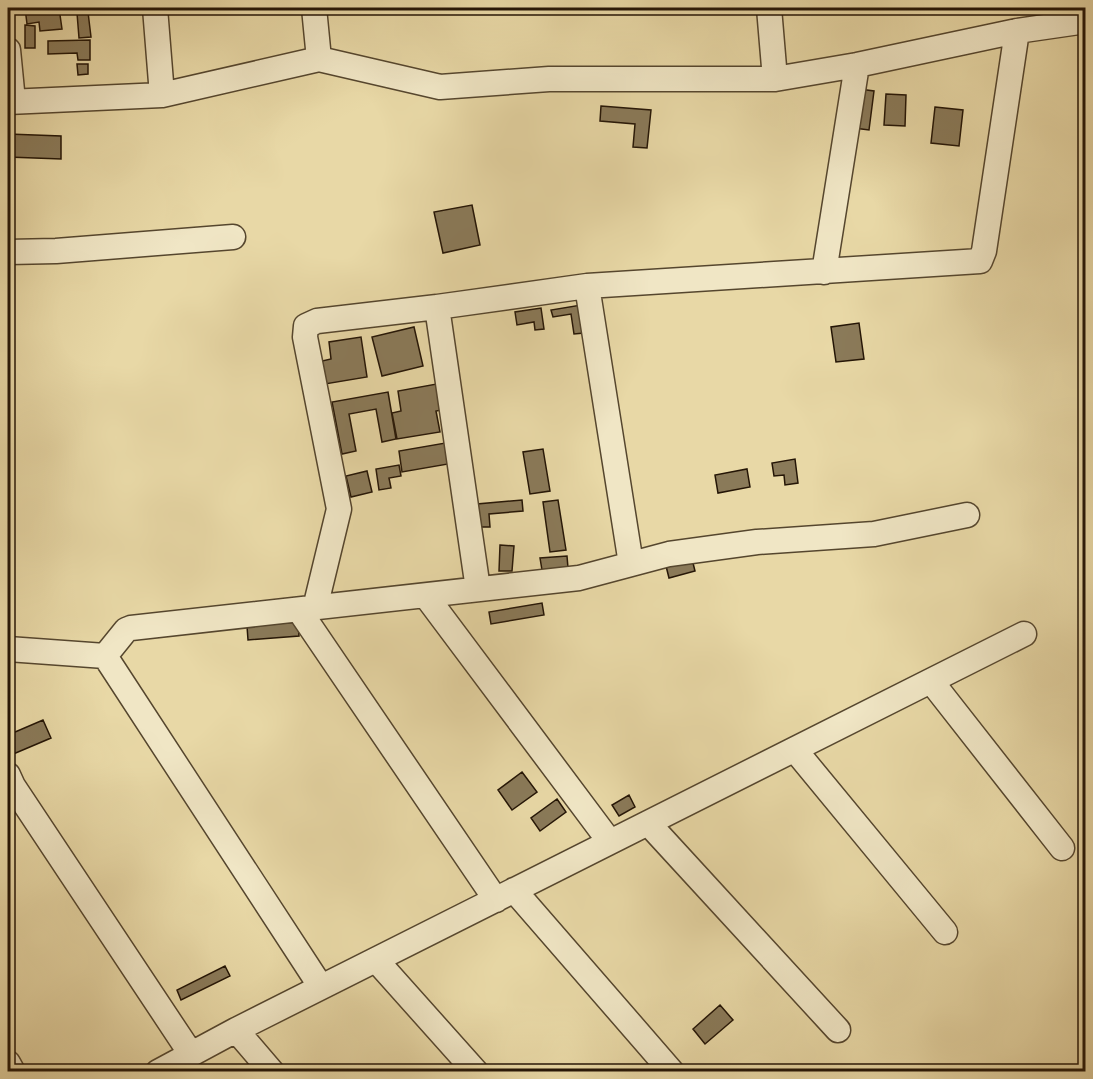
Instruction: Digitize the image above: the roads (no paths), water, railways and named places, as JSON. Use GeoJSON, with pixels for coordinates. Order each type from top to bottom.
{"type":"FeatureCollection","features":[{"type":"Feature","properties":{"kind":"street"},"geometry":{"type":"LineString","coordinates":[[155,8],[162,95]]}},
{"type":"Feature","properties":{"kind":"street"},"geometry":{"type":"LineString","coordinates":[[314,8],[319,60]]}},
{"type":"Feature","properties":{"kind":"street"},"geometry":{"type":"LineString","coordinates":[[770,8],[775,79]]}},
{"type":"Feature","properties":{"kind":"street"},"geometry":{"type":"LineString","coordinates":[[8,50],[10,102],[162,95],[319,60],[440,87],[549,79],[775,79],[857,65],[1017,31],[1086,21]]}},
{"type":"Feature","properties":{"kind":"street"},"geometry":{"type":"LineString","coordinates":[[307,609],[339,509],[305,337],[306,326],[317,321],[587,286],[980,261],[984,251],[1017,31]]}},
{"type":"Feature","properties":{"kind":"street"},"geometry":{"type":"LineString","coordinates":[[824,272],[857,65]]}},
{"type":"Feature","properties":{"kind":"street"},"geometry":{"type":"LineString","coordinates":[[8,252],[56,251],[234,237]]}},
{"type":"Feature","properties":{"kind":"street"},"geometry":{"type":"LineString","coordinates":[[587,286],[632,564]]}},
{"type":"Feature","properties":{"kind":"street"},"geometry":{"type":"LineString","coordinates":[[437,307],[478,589]]}},
{"type":"Feature","properties":{"kind":"street"},"geometry":{"type":"LineString","coordinates":[[105,656],[126,630],[131,628],[579,578],[669,554],[746,544],[874,534],[967,514]]}},
{"type":"Feature","properties":{"kind":"street"},"geometry":{"type":"LineString","coordinates":[[426,596],[610,842]]}},
{"type":"Feature","properties":{"kind":"street"},"geometry":{"type":"LineString","coordinates":[[307,609],[505,895],[672,1071]]}},
{"type":"Feature","properties":{"kind":"street"},"geometry":{"type":"LineString","coordinates":[[158,1071],[1024,634]]}},
{"type":"Feature","properties":{"kind":"street"},"geometry":{"type":"LineString","coordinates":[[8,649],[105,656]]}},
{"type":"Feature","properties":{"kind":"street"},"geometry":{"type":"LineString","coordinates":[[105,656],[321,987]]}},
{"type":"Feature","properties":{"kind":"street"},"geometry":{"type":"LineString","coordinates":[[931,681],[1062,848]]}},
{"type":"Feature","properties":{"kind":"street"},"geometry":{"type":"LineString","coordinates":[[795,750],[945,932]]}},
{"type":"Feature","properties":{"kind":"street"},"geometry":{"type":"LineString","coordinates":[[8,775],[13,786],[191,1054]]}},
{"type":"Feature","properties":{"kind":"street"},"geometry":{"type":"LineString","coordinates":[[648,823],[838,1030]]}},
{"type":"Feature","properties":{"kind":"street"},"geometry":{"type":"LineString","coordinates":[[376,960],[476,1071]]}},
{"type":"Feature","properties":{"kind":"street"},"geometry":{"type":"LineString","coordinates":[[236,1030],[272,1071]]}},
{"type":"Feature","properties":{"kind":"street"},"geometry":{"type":"LineString","coordinates":[[8,1063],[13,1071]]}}]}
